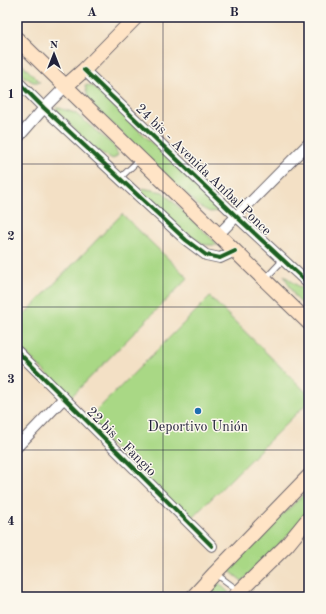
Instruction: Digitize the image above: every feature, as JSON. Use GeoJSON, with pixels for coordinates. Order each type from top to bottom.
{"type":"FeatureCollection","features":[{"type":"Feature","properties":{"kind":"main road"},"geometry":{"type":"LineString","coordinates":[[66,86],[84,70],[136,17]]}},
{"type":"Feature","properties":{"kind":"main road"},"geometry":{"type":"LineString","coordinates":[[17,39],[309,323]]}},
{"type":"Feature","properties":{"kind":"main road"},"geometry":{"type":"LineString","coordinates":[[193,597],[214,573],[309,476]]}},
{"type":"Feature","properties":{"kind":"main road"},"geometry":{"type":"LineString","coordinates":[[237,594],[286,545],[309,518]]}},
{"type":"Feature","properties":{"kind":"street","name":"24 bis - Avenida Aníbal Ponce"},"geometry":{"type":"LineString","coordinates":[[84,70],[309,284]]}},
{"type":"Feature","properties":{"kind":"street"},"geometry":{"type":"LineString","coordinates":[[17,81],[119,179],[186,240],[206,255],[220,258],[235,251]]}},
{"type":"Feature","properties":{"kind":"street"},"geometry":{"type":"LineString","coordinates":[[17,139],[44,108],[66,86]]}},
{"type":"Feature","properties":{"kind":"street"},"geometry":{"type":"LineString","coordinates":[[218,235],[309,144]]}},
{"type":"Feature","properties":{"kind":"street","name":"22 bis - Fangio"},"geometry":{"type":"LineString","coordinates":[[17,351],[212,546]]}},
{"type":"Feature","properties":{"kind":"street"},"geometry":{"type":"LineString","coordinates":[[17,447],[64,398]]}},
{"type":"Feature","properties":{"kind":"lane"},"geometry":{"type":"LineString","coordinates":[[119,179],[140,159]]}},
{"type":"Feature","properties":{"kind":"lane"},"geometry":{"type":"LineString","coordinates":[[264,280],[283,260]]}},
{"type":"Feature","properties":{"kind":"lane"},"geometry":{"type":"LineString","coordinates":[[214,573],[237,594]]}},
{"type":"Feature","properties":{"kind":"green space"},"geometry":{"type":"Polygon","coordinates":[[[17,59],[40,82],[33,82],[17,72],[17,59]]]}},
{"type":"Feature","properties":{"kind":"green space"},"geometry":{"type":"Polygon","coordinates":[[[85,85],[93,86],[221,211],[210,212],[200,207],[89,102],[85,85]]]}},
{"type":"Feature","properties":{"kind":"green space"},"geometry":{"type":"Polygon","coordinates":[[[56,107],[75,113],[114,146],[118,155],[113,159],[96,150],[59,114],[56,107]]]}},
{"type":"Feature","properties":{"kind":"green space"},"geometry":{"type":"Polygon","coordinates":[[[142,188],[163,192],[218,245],[205,245],[185,233],[143,194],[142,188]]]}},
{"type":"Feature","properties":{"kind":"green space"},"geometry":{"type":"Polygon","coordinates":[[[122,214],[188,278],[71,397],[17,345],[17,322],[122,214]]]}},
{"type":"Feature","properties":{"kind":"green space"},"geometry":{"type":"Polygon","coordinates":[[[284,275],[299,287],[309,292],[309,311],[295,297],[284,275]]]}},
{"type":"Feature","properties":{"kind":"green space","name":"Deportivo Unión"},"geometry":{"type":"Polygon","coordinates":[[[210,297],[309,395],[309,401],[188,522],[86,421],[210,297]]]}},
{"type":"Feature","properties":{"kind":"green space"},"geometry":{"type":"Polygon","coordinates":[[[309,489],[309,510],[291,532],[242,581],[227,569],[309,489]]]}},
{"type":"Feature","properties":{"kind":"green space"},"geometry":{"type":"Polygon","coordinates":[[[215,579],[230,594],[227,597],[199,597],[215,579]]]}},
{"type":"Feature","properties":{"kind":"cycle path"},"geometry":{"type":"LineString","coordinates":[[84,70],[309,284]]}},
{"type":"Feature","properties":{"kind":"cycle path"},"geometry":{"type":"LineString","coordinates":[[17,81],[186,240],[206,255],[220,258],[235,251]]}},
{"type":"Feature","properties":{"kind":"cycle path"},"geometry":{"type":"LineString","coordinates":[[17,351],[212,546]]}},
{"type":"Feature","properties":{"kind":"place","name":"Deportivo Unión"},"geometry":{"type":"Point","coordinates":[198,411]}}]}
